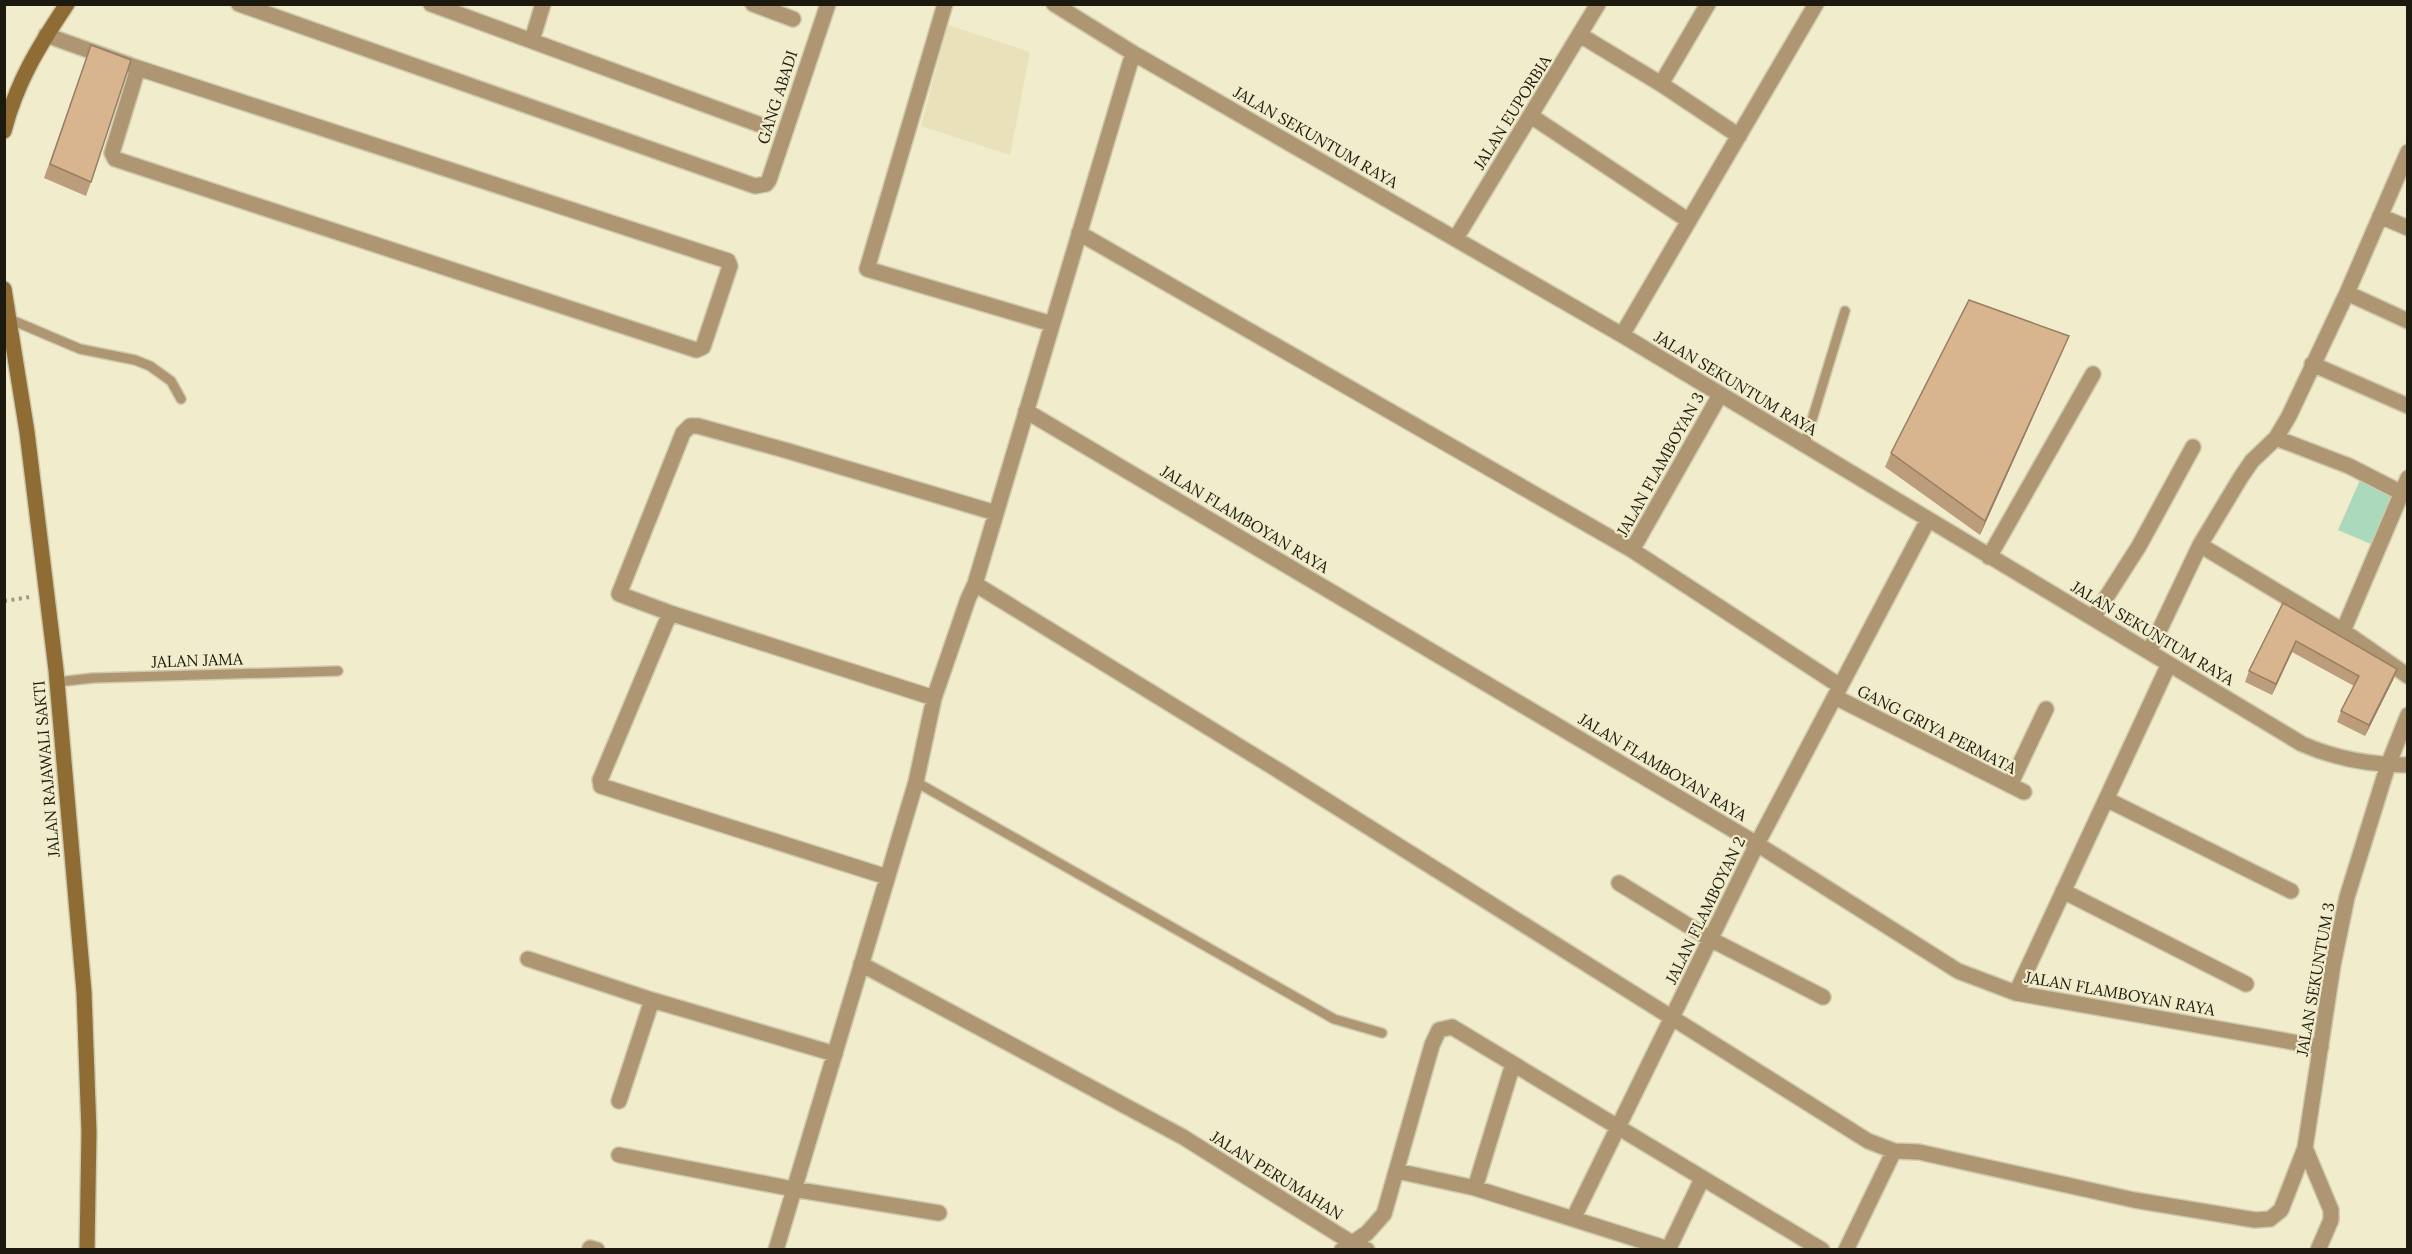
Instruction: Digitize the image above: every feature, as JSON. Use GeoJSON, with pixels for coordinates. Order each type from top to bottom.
{"type":"FeatureCollection","features":[{"type":"Feature","properties":{"kind":"main road"},"geometry":{"type":"LineString","coordinates":[[4,130],[12,101],[23,75],[67,4]]}},
{"type":"Feature","properties":{"kind":"main road","name":"JALAN RAJAWALI SAKTI"},"geometry":{"type":"LineString","coordinates":[[4,289],[6,314],[27,432],[57,682],[84,992],[89,1132],[87,1250]]}},
{"type":"Feature","properties":{"kind":"street","name":"GANG ABADI"},"geometry":{"type":"LineString","coordinates":[[239,4],[760,186],[769,180],[828,4]]}},
{"type":"Feature","properties":{"kind":"street"},"geometry":{"type":"LineString","coordinates":[[431,4],[758,124]]}},
{"type":"Feature","properties":{"kind":"street"},"geometry":{"type":"LineString","coordinates":[[532,40],[543,4]]}},
{"type":"Feature","properties":{"kind":"street"},"geometry":{"type":"LineString","coordinates":[[753,4],[793,19]]}},
{"type":"Feature","properties":{"kind":"street"},"geometry":{"type":"LineString","coordinates":[[945,4],[867,269],[1052,324]]}},
{"type":"Feature","properties":{"kind":"street","name":"JALAN SEKUNTUM RAYA"},"geometry":{"type":"LineString","coordinates":[[1054,4],[1133,53],[1622,335],[2302,744],[2334,755],[2388,765],[2408,765]]}},
{"type":"Feature","properties":{"kind":"street","name":"JALAN EUPORBIA"},"geometry":{"type":"LineString","coordinates":[[1456,238],[1598,4]]}},
{"type":"Feature","properties":{"kind":"street"},"geometry":{"type":"LineString","coordinates":[[1661,84],[1708,4]]}},
{"type":"Feature","properties":{"kind":"street"},"geometry":{"type":"LineString","coordinates":[[1622,335],[1816,4]]}},
{"type":"Feature","properties":{"kind":"street"},"geometry":{"type":"LineString","coordinates":[[46,35],[138,68],[728,261],[730,266],[703,347],[696,350],[115,159],[112,153],[138,68]]}},
{"type":"Feature","properties":{"kind":"street"},"geometry":{"type":"LineString","coordinates":[[1580,35],[1661,84],[1739,136]]}},
{"type":"Feature","properties":{"kind":"street"},"geometry":{"type":"LineString","coordinates":[[776,1250],[916,782],[934,698],[968,599],[975,585],[1133,53]]}},
{"type":"Feature","properties":{"kind":"street"},"geometry":{"type":"LineString","coordinates":[[1531,116],[1689,221]]}},
{"type":"Feature","properties":{"kind":"street"},"geometry":{"type":"LineString","coordinates":[[2149,652],[2200,546],[2252,461],[2276,438],[2289,416],[2347,293],[2408,152]]}},
{"type":"Feature","properties":{"kind":"street"},"geometry":{"type":"LineString","coordinates":[[2380,216],[2408,228]]}},
{"type":"Feature","properties":{"kind":"street","name":"GANG GRIYA PERMATA"},"geometry":{"type":"LineString","coordinates":[[1079,233],[1632,550],[1838,692],[2024,792]]}},
{"type":"Feature","properties":{"kind":"street"},"geometry":{"type":"LineString","coordinates":[[2347,293],[2408,321]]}},
{"type":"Feature","properties":{"kind":"street"},"geometry":{"type":"LineString","coordinates":[[2312,364],[2408,406]]}},
{"type":"Feature","properties":{"kind":"street"},"geometry":{"type":"LineString","coordinates":[[1989,557],[2093,374]]}},
{"type":"Feature","properties":{"kind":"street","name":"JALAN FLAMBOYAN 3"},"geometry":{"type":"LineString","coordinates":[[1632,550],[1720,395]]}},
{"type":"Feature","properties":{"kind":"street","name":"JALAN FLAMBOYAN RAYA"},"geometry":{"type":"LineString","coordinates":[[1026,411],[1757,844],[1958,971],[2016,993],[2321,1047]]}},
{"type":"Feature","properties":{"kind":"street"},"geometry":{"type":"LineString","coordinates":[[934,698],[670,613],[619,594],[682,433],[690,426],[698,426],[789,451],[996,513]]}},
{"type":"Feature","properties":{"kind":"street"},"geometry":{"type":"LineString","coordinates":[[2276,438],[2349,466],[2402,494]]}},
{"type":"Feature","properties":{"kind":"street"},"geometry":{"type":"LineString","coordinates":[[2093,618],[2139,546],[2193,447]]}},
{"type":"Feature","properties":{"kind":"street"},"geometry":{"type":"LineString","coordinates":[[2343,631],[2408,478]]}},
{"type":"Feature","properties":{"kind":"street","name":"JALAN FLAMBOYAN 2"},"geometry":{"type":"LineString","coordinates":[[1574,1219],[1757,844],[1928,520]]}},
{"type":"Feature","properties":{"kind":"street"},"geometry":{"type":"LineString","coordinates":[[2200,546],[2343,631],[2408,676]]}},
{"type":"Feature","properties":{"kind":"street","name":"JALAN SEKUNTUM 3"},"geometry":{"type":"LineString","coordinates":[[975,585],[1281,772],[1868,1141],[1894,1151],[1918,1152],[2134,1200],[2255,1220],[2270,1219],[2282,1210],[2306,1148],[2333,965],[2347,897],[2388,765],[2408,715]]}},
{"type":"Feature","properties":{"kind":"street"},"geometry":{"type":"LineString","coordinates":[[670,613],[600,780],[601,786],[887,877]]}},
{"type":"Feature","properties":{"kind":"street"},"geometry":{"type":"LineString","coordinates":[[2016,993],[2169,664]]}},
{"type":"Feature","properties":{"kind":"street"},"geometry":{"type":"LineString","coordinates":[[2010,785],[2046,710]]}},
{"type":"Feature","properties":{"kind":"street"},"geometry":{"type":"LineString","coordinates":[[2106,800],[2291,891]]}},
{"type":"Feature","properties":{"kind":"street"},"geometry":{"type":"LineString","coordinates":[[1619,883],[1710,939],[1823,997]]}},
{"type":"Feature","properties":{"kind":"street"},"geometry":{"type":"LineString","coordinates":[[2063,891],[2246,984]]}},
{"type":"Feature","properties":{"kind":"street"},"geometry":{"type":"LineString","coordinates":[[528,959],[652,1000],[835,1054]]}},
{"type":"Feature","properties":{"kind":"street","name":"JALAN PERUMAHAN"},"geometry":{"type":"LineString","coordinates":[[861,964],[1183,1137],[1347,1246],[1368,1250]]}},
{"type":"Feature","properties":{"kind":"street"},"geometry":{"type":"LineString","coordinates":[[619,1101],[652,1000]]}},
{"type":"Feature","properties":{"kind":"street"},"geometry":{"type":"LineString","coordinates":[[1347,1246],[1367,1233],[1384,1214],[1432,1045],[1439,1030],[1452,1028],[1822,1250]]}},
{"type":"Feature","properties":{"kind":"street"},"geometry":{"type":"LineString","coordinates":[[1475,1188],[1514,1064]]}},
{"type":"Feature","properties":{"kind":"street"},"geometry":{"type":"LineString","coordinates":[[2306,1148],[2331,1210],[2331,1220],[2318,1250]]}},
{"type":"Feature","properties":{"kind":"street"},"geometry":{"type":"LineString","coordinates":[[1846,1250],[1894,1151]]}},
{"type":"Feature","properties":{"kind":"street"},"geometry":{"type":"LineString","coordinates":[[619,1155],[793,1189],[939,1213]]}},
{"type":"Feature","properties":{"kind":"street"},"geometry":{"type":"LineString","coordinates":[[1397,1171],[1475,1188],[1668,1249],[1702,1179]]}},
{"type":"Feature","properties":{"kind":"lane"},"geometry":{"type":"LineString","coordinates":[[1804,446],[1845,311]]}},
{"type":"Feature","properties":{"kind":"lane"},"geometry":{"type":"LineString","coordinates":[[6,314],[80,349],[135,360],[150,366],[171,381],[181,399]]}},
{"type":"Feature","properties":{"kind":"lane","name":"JALAN JAMA"},"geometry":{"type":"LineString","coordinates":[[57,682],[93,678],[338,671]]}},
{"type":"Feature","properties":{"kind":"lane"},"geometry":{"type":"LineString","coordinates":[[916,782],[1334,1019],[1382,1034]]}},
{"type":"Feature","properties":{"kind":"path"},"geometry":{"type":"LineString","coordinates":[[4,601],[47,595]]}},
{"type":"Feature","properties":{"kind":"shaded area"},"geometry":{"type":"Polygon","coordinates":[[[948,25],[1030,52],[1010,155],[921,126],[948,25]]]}},
{"type":"Feature","properties":{"kind":"green space"},"geometry":{"type":"Polygon","coordinates":[[[2360,480],[2395,495],[2373,545],[2338,530],[2360,480]]]}},
{"type":"Feature","properties":{"kind":"building"},"geometry":{"type":"Polygon","coordinates":[[[91,45],[131,60],[91,182],[50,164],[91,45]]]}},
{"type":"Feature","properties":{"kind":"building"},"geometry":{"type":"Polygon","coordinates":[[[1969,300],[2069,336],[1985,521],[1891,453],[1969,300]]]}},
{"type":"Feature","properties":{"kind":"building"},"geometry":{"type":"Polygon","coordinates":[[[2283,603],[2397,669],[2369,725],[2341,711],[2359,676],[2296,641],[2276,684],[2249,671],[2283,603]]]}}]}
